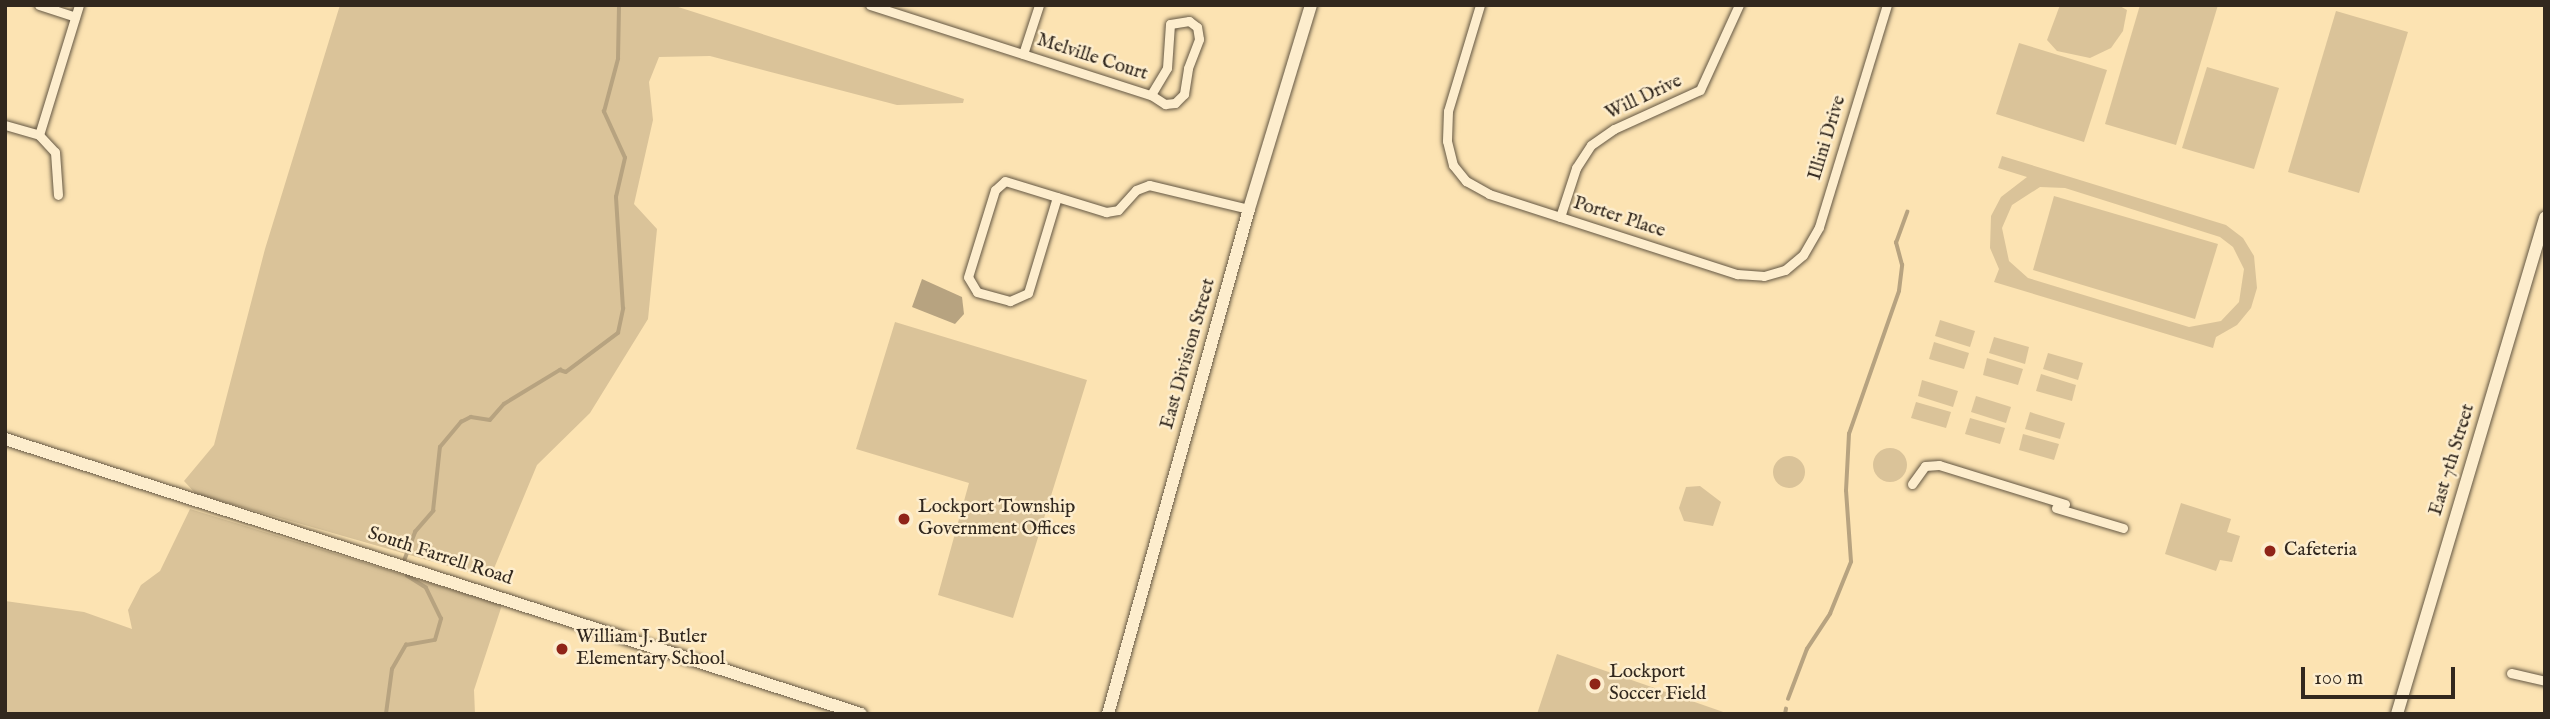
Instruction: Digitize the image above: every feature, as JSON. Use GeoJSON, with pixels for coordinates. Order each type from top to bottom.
{"type":"FeatureCollection","features":[{"type":"Feature","properties":{"kind":"street"},"geometry":{"type":"LineString","coordinates":[[39,5],[75,17]]}},
{"type":"Feature","properties":{"kind":"street"},"geometry":{"type":"LineString","coordinates":[[39,135],[79,5]]}},
{"type":"Feature","properties":{"kind":"street","name":"Melville Court"},"geometry":{"type":"LineString","coordinates":[[870,5],[1151,95],[1165,104],[1175,103],[1184,94],[1188,68],[1199,39],[1197,27],[1189,21],[1170,23],[1167,68],[1151,95]]}},
{"type":"Feature","properties":{"kind":"street"},"geometry":{"type":"LineString","coordinates":[[1023,54],[1039,5]]}},
{"type":"Feature","properties":{"kind":"street","name":"East Division Street"},"geometry":{"type":"LineString","coordinates":[[1108,714],[1249,209],[1311,5]]}},
{"type":"Feature","properties":{"kind":"street","name":"Porter Place"},"geometry":{"type":"LineString","coordinates":[[1480,5],[1448,111],[1447,141],[1453,165],[1465,181],[1489,194],[1737,274],[1764,276],[1785,270]]}},
{"type":"Feature","properties":{"kind":"street","name":"Will Drive"},"geometry":{"type":"LineString","coordinates":[[1560,217],[1576,168],[1591,145],[1614,129],[1700,90],[1739,5]]}},
{"type":"Feature","properties":{"kind":"street","name":"Illini Drive"},"geometry":{"type":"LineString","coordinates":[[1785,270],[1803,255],[1819,227],[1887,5]]}},
{"type":"Feature","properties":{"kind":"street"},"geometry":{"type":"LineString","coordinates":[[5,125],[39,135],[55,152],[58,195]]}},
{"type":"Feature","properties":{"kind":"street"},"geometry":{"type":"LineString","coordinates":[[1057,197],[1028,293],[1010,301],[977,292],[968,277],[999,185],[1005,181],[1106,212],[1118,210],[1136,190],[1149,185],[1249,209]]}},
{"type":"Feature","properties":{"kind":"street","name":"East 7th Street"},"geometry":{"type":"LineString","coordinates":[[2397,714],[2545,218]]}},
{"type":"Feature","properties":{"kind":"street","name":"South Farrell Road"},"geometry":{"type":"LineString","coordinates":[[5,439],[861,714]]}},
{"type":"Feature","properties":{"kind":"street"},"geometry":{"type":"LineString","coordinates":[[1912,484],[1925,466],[1939,465],[2123,528]]}},
{"type":"Feature","properties":{"kind":"street"},"geometry":{"type":"LineString","coordinates":[[2511,673],[2545,681]]}},
{"type":"Feature","properties":{"kind":"shaded area"},"geometry":{"type":"Polygon","coordinates":[[[340,5],[672,5],[964,99],[963,103],[897,105],[710,56],[659,57],[649,82],[653,120],[634,204],[657,229],[648,319],[590,413],[537,465],[490,578],[196,494],[184,481],[214,445],[265,249],[340,5]]]}},
{"type":"Feature","properties":{"kind":"shaded area"},"geometry":{"type":"Polygon","coordinates":[[[2060,5],[2118,5],[2127,10],[2123,31],[2111,48],[2090,58],[2057,51],[2047,40],[2060,5]]]}},
{"type":"Feature","properties":{"kind":"shaded area"},"geometry":{"type":"Polygon","coordinates":[[[2140,5],[2218,5],[2176,145],[2105,124],[2140,5]]]}},
{"type":"Feature","properties":{"kind":"shaded area"},"geometry":{"type":"Polygon","coordinates":[[[2336,11],[2408,32],[2359,193],[2288,172],[2336,11]]]}},
{"type":"Feature","properties":{"kind":"shaded area"},"geometry":{"type":"Polygon","coordinates":[[[2019,43],[2107,70],[2084,142],[1996,114],[2019,43]]]}},
{"type":"Feature","properties":{"kind":"shaded area"},"geometry":{"type":"Polygon","coordinates":[[[2207,67],[2279,88],[2254,169],[2182,148],[2207,67]]]}},
{"type":"Feature","properties":{"kind":"shaded area"},"geometry":{"type":"Polygon","coordinates":[[[2002,156],[2226,225],[2243,238],[2254,256],[2257,288],[2251,308],[2237,325],[2216,337],[2213,348],[1994,282],[1999,269],[1990,248],[1991,216],[2001,197],[2027,177],[1998,168],[2002,156]],[[2040,187],[2012,205],[2002,228],[2009,261],[2028,278],[2189,327],[2221,321],[2239,302],[2244,269],[2233,247],[2220,237],[2065,188],[2040,187]]]}},
{"type":"Feature","properties":{"kind":"shaded area"},"geometry":{"type":"Polygon","coordinates":[[[2054,196],[2218,244],[2195,319],[2033,270],[2054,196]]]}},
{"type":"Feature","properties":{"kind":"shaded area"},"geometry":{"type":"Polygon","coordinates":[[[922,279],[962,297],[964,314],[955,324],[912,307],[922,279]]]}},
{"type":"Feature","properties":{"kind":"shaded area"},"geometry":{"type":"Polygon","coordinates":[[[1940,320],[1975,331],[1970,347],[1935,336],[1940,320]]]}},
{"type":"Feature","properties":{"kind":"shaded area"},"geometry":{"type":"Polygon","coordinates":[[[895,322],[1087,380],[1013,618],[938,595],[969,483],[856,449],[895,322]]]}},
{"type":"Feature","properties":{"kind":"shaded area"},"geometry":{"type":"Polygon","coordinates":[[[1994,337],[2029,347],[2025,364],[1989,353],[1994,337]]]}},
{"type":"Feature","properties":{"kind":"shaded area"},"geometry":{"type":"Polygon","coordinates":[[[1934,342],[1969,353],[1964,369],[1929,359],[1934,342]]]}},
{"type":"Feature","properties":{"kind":"shaded area"},"geometry":{"type":"Polygon","coordinates":[[[2048,353],[2083,363],[2078,380],[2043,369],[2048,353]]]}},
{"type":"Feature","properties":{"kind":"shaded area"},"geometry":{"type":"Polygon","coordinates":[[[1987,358],[2023,369],[2018,385],[1983,375],[1987,358]]]}},
{"type":"Feature","properties":{"kind":"shaded area"},"geometry":{"type":"Polygon","coordinates":[[[2041,374],[2076,385],[2072,401],[2036,391],[2041,374]]]}},
{"type":"Feature","properties":{"kind":"shaded area"},"geometry":{"type":"Polygon","coordinates":[[[1922,380],[1958,391],[1953,407],[1918,396],[1922,380]]]}},
{"type":"Feature","properties":{"kind":"shaded area"},"geometry":{"type":"Polygon","coordinates":[[[1976,396],[2011,407],[2006,423],[1971,412],[1976,396]]]}},
{"type":"Feature","properties":{"kind":"shaded area"},"geometry":{"type":"Polygon","coordinates":[[[1916,402],[1951,412],[1946,428],[1911,418],[1916,402]]]}},
{"type":"Feature","properties":{"kind":"shaded area"},"geometry":{"type":"Polygon","coordinates":[[[2030,412],[2065,423],[2060,439],[2025,429],[2030,412]]]}},
{"type":"Feature","properties":{"kind":"shaded area"},"geometry":{"type":"Polygon","coordinates":[[[1970,418],[2005,428],[2000,444],[1965,434],[1970,418]]]}},
{"type":"Feature","properties":{"kind":"shaded area"},"geometry":{"type":"Polygon","coordinates":[[[2023,434],[2059,444],[2054,460],[2019,450],[2023,434]]]}},
{"type":"Feature","properties":{"kind":"shaded area"},"geometry":{"type":"Polygon","coordinates":[[[1890,448],[1902,453],[1907,465],[1902,477],[1890,482],[1878,477],[1873,465],[1878,453],[1890,448]]]}},
{"type":"Feature","properties":{"kind":"shaded area"},"geometry":{"type":"Polygon","coordinates":[[[1789,456],[1800,461],[1805,472],[1800,483],[1789,488],[1778,483],[1773,472],[1778,461],[1789,456]]]}},
{"type":"Feature","properties":{"kind":"shaded area"},"geometry":{"type":"Polygon","coordinates":[[[1700,486],[1721,502],[1713,526],[1684,521],[1679,508],[1686,487],[1700,486]]]}},
{"type":"Feature","properties":{"kind":"shaded area"},"geometry":{"type":"Polygon","coordinates":[[[2181,503],[2231,519],[2227,532],[2240,536],[2232,562],[2220,560],[2216,571],[2165,554],[2181,503]]]}},
{"type":"Feature","properties":{"kind":"shaded area"},"geometry":{"type":"Polygon","coordinates":[[[190,509],[502,605],[474,690],[475,714],[5,714],[5,601],[84,612],[132,629],[128,610],[141,585],[160,571],[190,509]]]}},
{"type":"Feature","properties":{"kind":"shaded area","name":"Lockport Soccer Field"},"geometry":{"type":"Polygon","coordinates":[[[1557,654],[1729,714],[1537,714],[1557,654]]]}},
{"type":"Feature","properties":{"kind":"waterway"},"geometry":{"type":"LineString","coordinates":[[404,561],[415,532],[433,511],[440,447],[461,422],[471,417],[490,420],[504,404],[560,370],[566,372],[618,333],[623,309],[616,197],[625,158],[604,112],[618,59],[619,5]]}},
{"type":"Feature","properties":{"kind":"waterway"},"geometry":{"type":"LineString","coordinates":[[1788,699],[1807,649],[1830,614],[1851,562],[1846,491],[1849,434],[1899,291],[1902,265],[1896,243],[1907,212]]}},
{"type":"Feature","properties":{"kind":"waterway"},"geometry":{"type":"LineString","coordinates":[[386,714],[392,669],[406,645],[435,640],[441,619],[426,588],[407,576]]}},
{"type":"Feature","properties":{"kind":"waterway"},"geometry":{"type":"LineString","coordinates":[[1785,714],[1786,709]]}},
{"type":"Feature","properties":{"kind":"place","name":"Lockport Township Government Offices"},"geometry":{"type":"Point","coordinates":[904,519]}},
{"type":"Feature","properties":{"kind":"place","name":"Cafeteria"},"geometry":{"type":"Point","coordinates":[2270,551]}},
{"type":"Feature","properties":{"kind":"place","name":"William J. Butler Elementary School"},"geometry":{"type":"Point","coordinates":[562,649]}},
{"type":"Feature","properties":{"kind":"place","name":"Lockport Soccer Field"},"geometry":{"type":"Point","coordinates":[1595,684]}}]}
